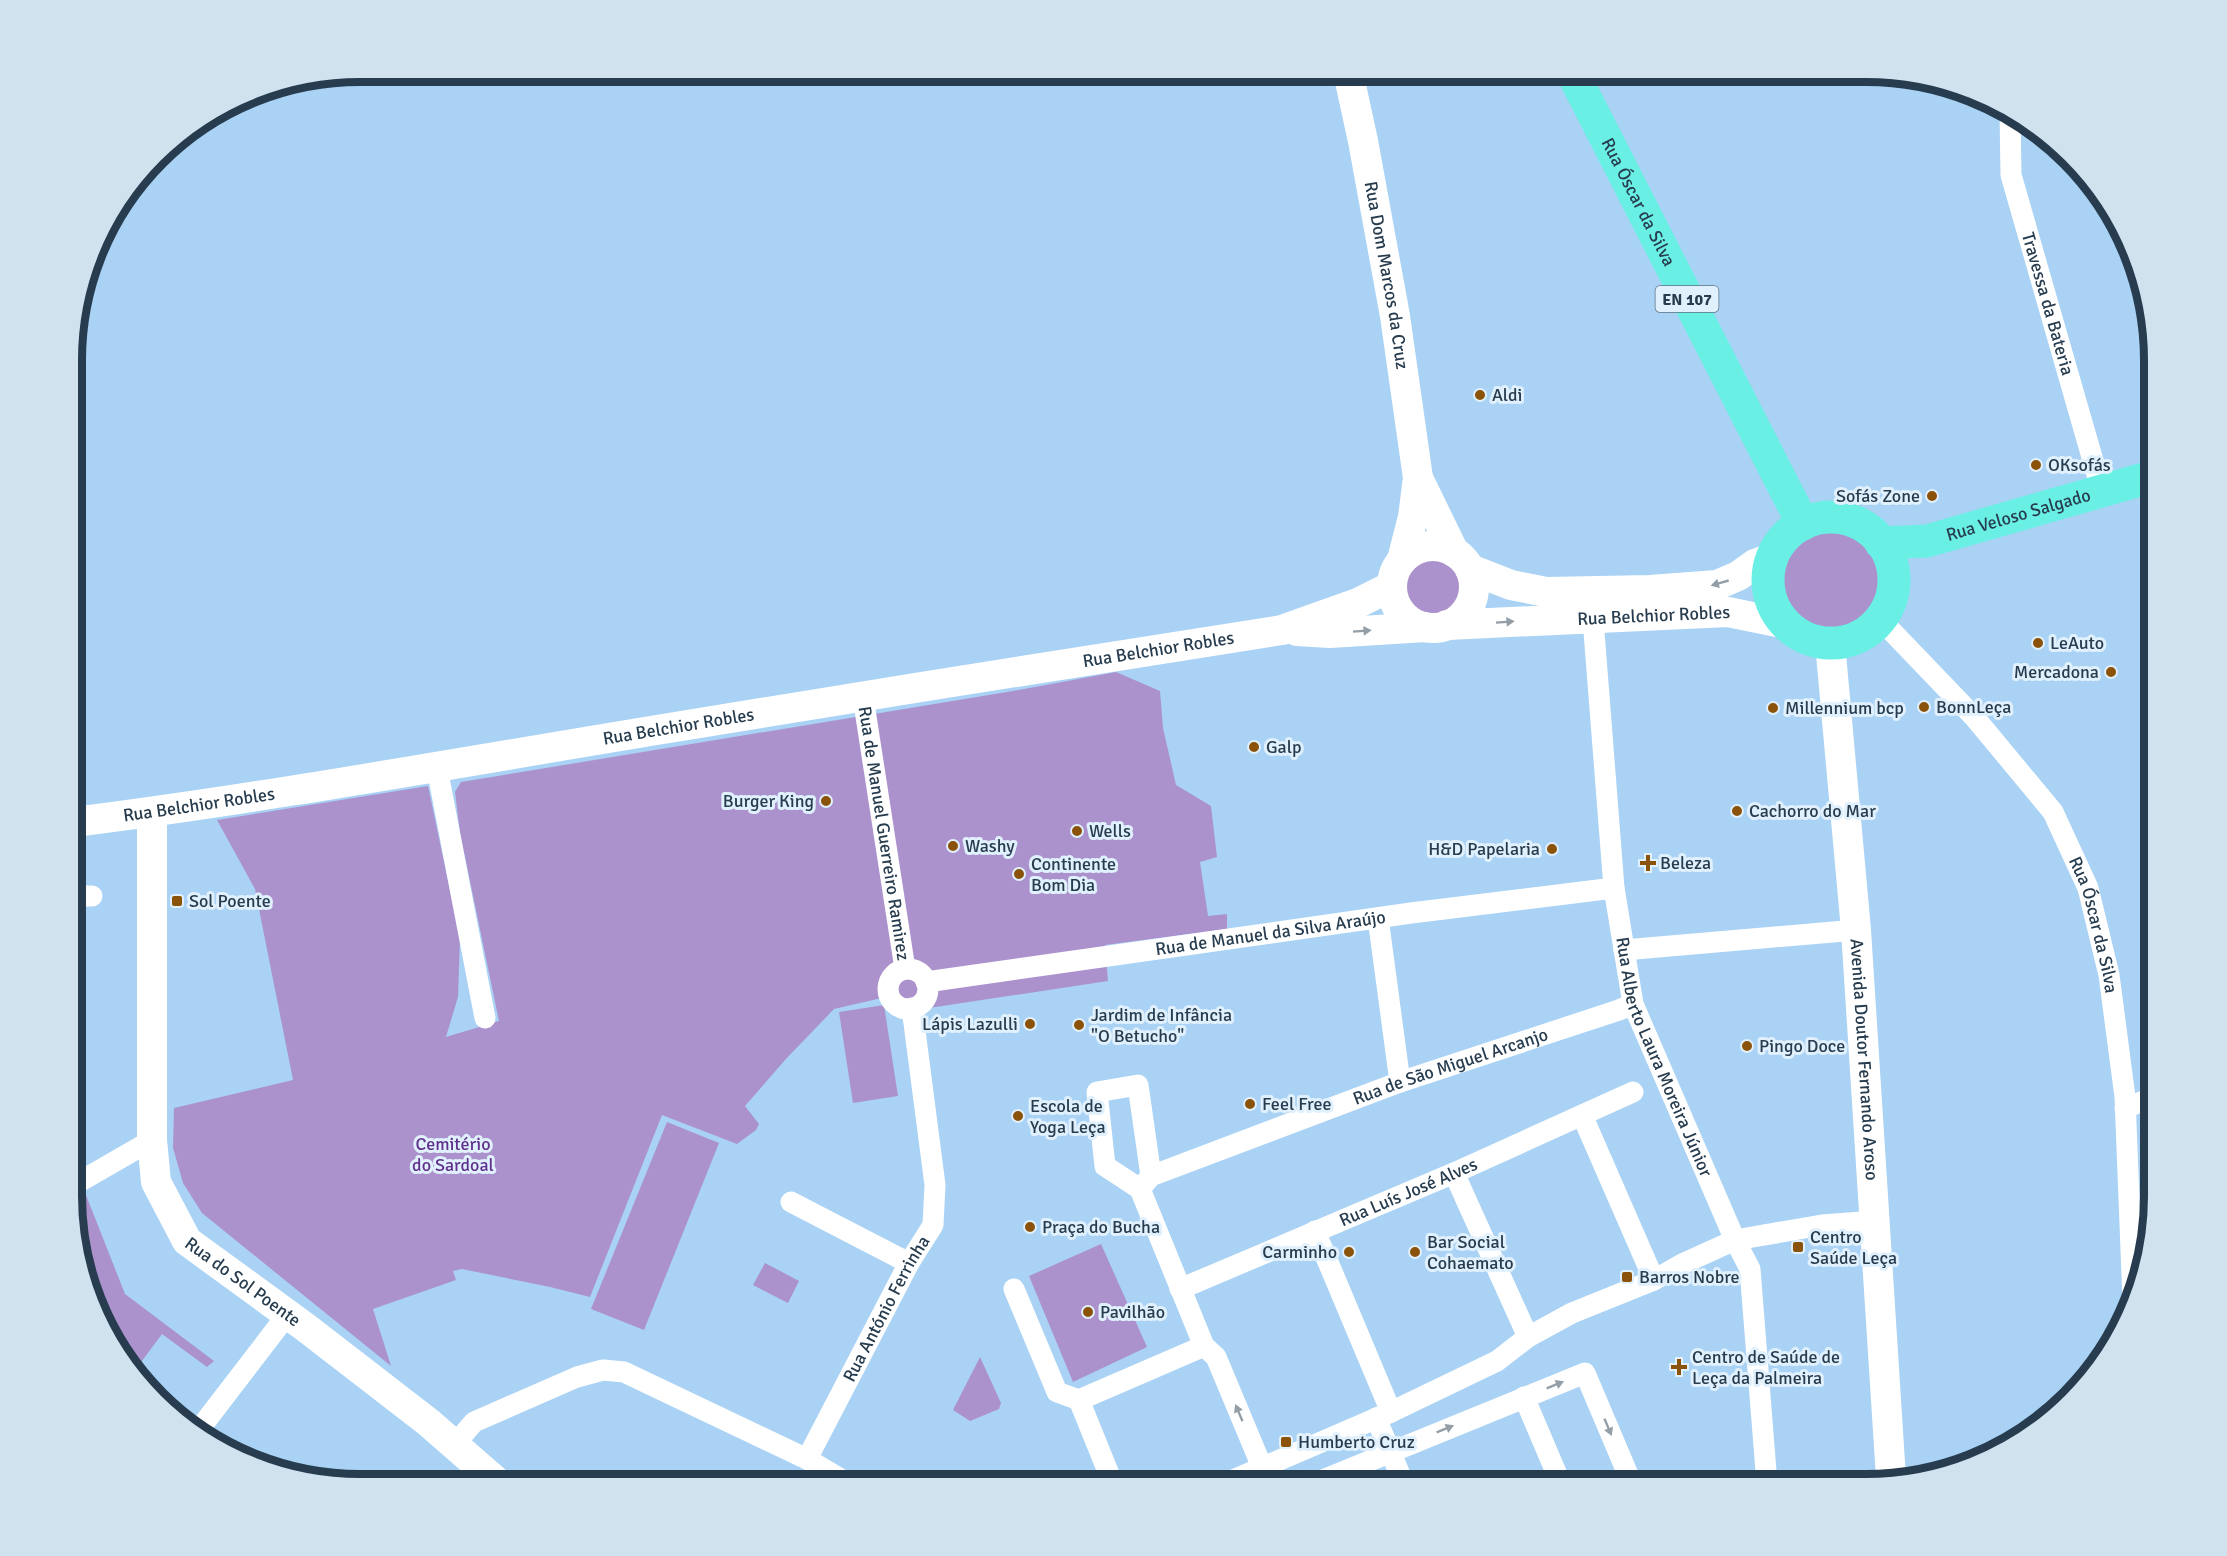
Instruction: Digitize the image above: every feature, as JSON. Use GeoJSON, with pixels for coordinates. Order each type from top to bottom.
{"type":"FeatureCollection","features":[{"type":"Feature","properties":{"kind":"main road","name":"Rua Dom Marcos da Cruz"},"geometry":{"type":"LineString","coordinates":[[1350,82],[1395,316],[1418,478],[1408,538],[1397,573]]}},
{"type":"Feature","properties":{"kind":"main road","name":"Rua Óscar da Silva"},"geometry":{"type":"LineString","coordinates":[[1577,82],[1803,524]]}},
{"type":"Feature","properties":{"kind":"main road","name":"Rua Dom Marcos da Cruz"},"geometry":{"type":"LineString","coordinates":[[1418,478],[1462,561]]}},
{"type":"Feature","properties":{"kind":"main road","name":"Rua Veloso Salgado"},"geometry":{"type":"LineString","coordinates":[[1881,543],[1927,541],[2144,479]]}},
{"type":"Feature","properties":{"kind":"main road","name":"Rua Veloso Salgado"},"geometry":{"type":"LineString","coordinates":[[1893,589],[1931,556],[2144,496]]}},
{"type":"Feature","properties":{"kind":"main road"},"geometry":{"type":"LineString","coordinates":[[1836,516],[1869,530],[1881,543],[1889,557],[1893,573],[1893,589],[1880,619],[1866,632],[1849,640],[1830,643],[1814,640],[1799,634],[1786,624],[1775,610],[1769,594],[1768,576],[1772,558],[1779,544],[1803,524],[1818,517],[1836,516]]}},
{"type":"Feature","properties":{"kind":"main road"},"geometry":{"type":"LineString","coordinates":[[1421,548],[1444,548],[1462,561],[1474,592],[1471,603],[1457,620],[1436,626],[1411,622],[1401,613],[1394,600],[1397,573],[1411,553],[1421,548]]}},
{"type":"Feature","properties":{"kind":"main road","name":"Rua Belchior Robles"},"geometry":{"type":"LineString","coordinates":[[1462,561],[1511,585],[1546,592],[1650,591],[1717,585],[1738,576],[1755,564],[1772,558]]}},
{"type":"Feature","properties":{"kind":"main road","name":"Rua Belchior Robles"},"geometry":{"type":"LineString","coordinates":[[82,821],[437,768],[662,729],[1282,630],[1358,603],[1397,573]]}},
{"type":"Feature","properties":{"kind":"main road","name":"Rua Belchior Robles"},"geometry":{"type":"LineString","coordinates":[[1282,630],[1330,633],[1728,612],[1786,624]]}},
{"type":"Feature","properties":{"kind":"main road","name":"Avenida Doutor Fernando Aroso"},"geometry":{"type":"LineString","coordinates":[[1830,643],[1856,930],[1891,1472]]}},
{"type":"Feature","properties":{"kind":"main road","name":"Rua do Sol Poente"},"geometry":{"type":"LineString","coordinates":[[152,812],[152,1140],[156,1182],[187,1241],[455,1444],[487,1474]]}},
{"type":"Feature","properties":{"kind":"street","name":"Travessa da Bateria"},"geometry":{"type":"LineString","coordinates":[[2010,123],[2011,175],[2102,492]]}},
{"type":"Feature","properties":{"kind":"street","name":"Rua Alberto Laura Moreira Júnior"},"geometry":{"type":"LineString","coordinates":[[1593,619],[1614,888],[1633,1004],[1735,1240],[1750,1269],[1766,1474]]}},
{"type":"Feature","properties":{"kind":"street","name":"Rua Óscar da Silva"},"geometry":{"type":"LineString","coordinates":[[1880,619],[1975,718],[2053,812],[2088,888],[2109,975],[2125,1108],[2132,1278]]}},
{"type":"Feature","properties":{"kind":"street","name":"Rua de Manuel Guerreiro Ramirez"},"geometry":{"type":"LineString","coordinates":[[863,697],[905,969]]}},
{"type":"Feature","properties":{"kind":"street"},"geometry":{"type":"LineString","coordinates":[[437,768],[485,1018]]}},
{"type":"Feature","properties":{"kind":"street","name":"Rua de Manuel da Silva Araújo"},"geometry":{"type":"LineString","coordinates":[[926,982],[1378,918],[1614,888]]}},
{"type":"Feature","properties":{"kind":"street"},"geometry":{"type":"LineString","coordinates":[[1378,918],[1400,1082]]}},
{"type":"Feature","properties":{"kind":"street"},"geometry":{"type":"LineString","coordinates":[[1624,950],[1856,930]]}},
{"type":"Feature","properties":{"kind":"street"},"geometry":{"type":"LineString","coordinates":[[905,969],[918,972],[926,982],[926,996],[918,1006],[912,1008],[899,1007],[890,998],[888,992],[890,980],[899,971],[905,969]]}},
{"type":"Feature","properties":{"kind":"street","name":"Rua de São Miguel Arcanjo"},"geometry":{"type":"LineString","coordinates":[[1180,1289],[1146,1182],[1400,1082],[1633,1004]]}},
{"type":"Feature","properties":{"kind":"street","name":"Rua António Ferrinha"},"geometry":{"type":"LineString","coordinates":[[807,1459],[909,1263],[933,1225],[935,1185],[912,1008]]}},
{"type":"Feature","properties":{"kind":"street","name":"Rua Luís José Alves"},"geometry":{"type":"LineString","coordinates":[[1180,1289],[1454,1173],[1633,1092]]}},
{"type":"Feature","properties":{"kind":"street"},"geometry":{"type":"LineString","coordinates":[[2125,1108],[2144,1101]]}},
{"type":"Feature","properties":{"kind":"street"},"geometry":{"type":"LineString","coordinates":[[1582,1115],[1653,1280]]}},
{"type":"Feature","properties":{"kind":"street"},"geometry":{"type":"LineString","coordinates":[[82,1180],[152,1140]]}},
{"type":"Feature","properties":{"kind":"street"},"geometry":{"type":"LineString","coordinates":[[1454,1173],[1528,1337]]}},
{"type":"Feature","properties":{"kind":"street"},"geometry":{"type":"LineString","coordinates":[[791,1202],[909,1263]]}},
{"type":"Feature","properties":{"kind":"street"},"geometry":{"type":"LineString","coordinates":[[1257,1474],[1497,1361],[1528,1337],[1572,1313],[1653,1280],[1735,1240],[1822,1225],[1875,1221]]}},
{"type":"Feature","properties":{"kind":"street"},"geometry":{"type":"LineString","coordinates":[[1315,1231],[1383,1415],[1390,1451],[1400,1474]]}},
{"type":"Feature","properties":{"kind":"street"},"geometry":{"type":"LineString","coordinates":[[1014,1289],[1057,1392],[1079,1400],[1204,1346]]}},
{"type":"Feature","properties":{"kind":"street"},"geometry":{"type":"LineString","coordinates":[[1180,1289],[1204,1346],[1216,1357],[1255,1474]]}},
{"type":"Feature","properties":{"kind":"street"},"geometry":{"type":"LineString","coordinates":[[203,1425],[287,1315]]}},
{"type":"Feature","properties":{"kind":"street"},"geometry":{"type":"LineString","coordinates":[[455,1444],[474,1422],[577,1377],[603,1370],[624,1372],[807,1459],[832,1474]]}},
{"type":"Feature","properties":{"kind":"street"},"geometry":{"type":"LineString","coordinates":[[1336,1474],[1585,1373],[1628,1474]]}},
{"type":"Feature","properties":{"kind":"street"},"geometry":{"type":"LineString","coordinates":[[1524,1397],[1557,1474]]}},
{"type":"Feature","properties":{"kind":"street"},"geometry":{"type":"LineString","coordinates":[[1079,1400],[1109,1474]]}},
{"type":"Feature","properties":{"kind":"green space"},"geometry":{"type":"Polygon","coordinates":[[[1832,528],[1852,531],[1861,536],[1875,550],[1880,559],[1883,579],[1880,599],[1875,608],[1861,622],[1852,627],[1832,630],[1812,627],[1803,622],[1789,608],[1784,599],[1781,579],[1784,559],[1789,550],[1803,536],[1812,531],[1832,528]]]}},
{"type":"Feature","properties":{"kind":"green space"},"geometry":{"type":"Polygon","coordinates":[[[1427,555],[1439,555],[1455,564],[1462,574],[1464,586],[1462,598],[1455,608],[1439,617],[1427,617],[1416,612],[1407,603],[1402,592],[1402,580],[1407,569],[1416,560],[1427,555]]]}},
{"type":"Feature","properties":{"kind":"green space","name":"Cemitério do Sardoal"},"geometry":{"type":"Polygon","coordinates":[[[1116,672],[1160,691],[1163,728],[1176,785],[1211,806],[1217,857],[1200,862],[1208,916],[1227,914],[1227,929],[1105,945],[1108,981],[929,1008],[886,997],[834,1009],[745,1106],[759,1124],[756,1130],[737,1144],[662,1115],[590,1297],[462,1269],[453,1271],[456,1280],[373,1309],[391,1366],[202,1213],[183,1183],[173,1148],[174,1108],[293,1080],[255,889],[217,820],[428,786],[460,938],[458,997],[446,1037],[499,1021],[460,833],[455,792],[461,782],[1116,672]]]}},
{"type":"Feature","properties":{"kind":"green space"},"geometry":{"type":"Polygon","coordinates":[[[884,1005],[898,1096],[853,1103],[839,1012],[884,1005]]]}},
{"type":"Feature","properties":{"kind":"green space"},"geometry":{"type":"Polygon","coordinates":[[[667,1122],[719,1143],[644,1330],[591,1309],[667,1122]]]}},
{"type":"Feature","properties":{"kind":"green space"},"geometry":{"type":"Polygon","coordinates":[[[86,1195],[125,1294],[214,1361],[207,1367],[162,1334],[139,1364],[111,1318],[97,1285],[88,1250],[82,1197],[86,1195]]]}},
{"type":"Feature","properties":{"kind":"green space","name":"Pavilhão"},"geometry":{"type":"Polygon","coordinates":[[[1101,1244],[1147,1347],[1073,1382],[1029,1276],[1101,1244]]]}},
{"type":"Feature","properties":{"kind":"green space"},"geometry":{"type":"Polygon","coordinates":[[[765,1263],[799,1281],[788,1303],[753,1285],[765,1263]]]}},
{"type":"Feature","properties":{"kind":"green space"},"geometry":{"type":"Polygon","coordinates":[[[980,1357],[1001,1403],[999,1409],[970,1421],[953,1410],[980,1357]]]}},
{"type":"Feature","properties":{"kind":"place","name":"Aldi"},"geometry":{"type":"Point","coordinates":[1480,395]}},
{"type":"Feature","properties":{"kind":"place","name":"OKsofás"},"geometry":{"type":"Point","coordinates":[2036,465]}},
{"type":"Feature","properties":{"kind":"place","name":"Sofás Zone"},"geometry":{"type":"Point","coordinates":[1932,496]}},
{"type":"Feature","properties":{"kind":"place","name":"LeAuto"},"geometry":{"type":"Point","coordinates":[2038,643]}},
{"type":"Feature","properties":{"kind":"place","name":"Mercadona"},"geometry":{"type":"Point","coordinates":[2111,672]}},
{"type":"Feature","properties":{"kind":"place","name":"BonnLeça"},"geometry":{"type":"Point","coordinates":[1924,707]}},
{"type":"Feature","properties":{"kind":"place","name":"Millennium bcp"},"geometry":{"type":"Point","coordinates":[1773,708]}},
{"type":"Feature","properties":{"kind":"place","name":"Galp"},"geometry":{"type":"Point","coordinates":[1254,747]}},
{"type":"Feature","properties":{"kind":"place","name":"Burger King"},"geometry":{"type":"Point","coordinates":[826,801]}},
{"type":"Feature","properties":{"kind":"place","name":"Cachorro do Mar"},"geometry":{"type":"Point","coordinates":[1737,811]}},
{"type":"Feature","properties":{"kind":"place","name":"Wells"},"geometry":{"type":"Point","coordinates":[1077,831]}},
{"type":"Feature","properties":{"kind":"place","name":"Washy"},"geometry":{"type":"Point","coordinates":[953,846]}},
{"type":"Feature","properties":{"kind":"place","name":"H&D Papelaria"},"geometry":{"type":"Point","coordinates":[1552,849]}},
{"type":"Feature","properties":{"kind":"place","name":"Beleza"},"geometry":{"type":"Point","coordinates":[1648,863]}},
{"type":"Feature","properties":{"kind":"place","name":"Continente Bom Dia"},"geometry":{"type":"Point","coordinates":[1019,874]}},
{"type":"Feature","properties":{"kind":"place","name":"Sol Poente"},"geometry":{"type":"Point","coordinates":[177,901]}},
{"type":"Feature","properties":{"kind":"place","name":"Lápis Lazulli"},"geometry":{"type":"Point","coordinates":[1030,1024]}},
{"type":"Feature","properties":{"kind":"place","name":"Jardim de Infância \"O Betucho\""},"geometry":{"type":"Point","coordinates":[1079,1025]}},
{"type":"Feature","properties":{"kind":"place","name":"Pingo Doce"},"geometry":{"type":"Point","coordinates":[1747,1046]}},
{"type":"Feature","properties":{"kind":"place","name":"Feel Free"},"geometry":{"type":"Point","coordinates":[1250,1104]}},
{"type":"Feature","properties":{"kind":"place","name":"Escola de Yoga Leça"},"geometry":{"type":"Point","coordinates":[1018,1116]}},
{"type":"Feature","properties":{"kind":"place","name":"Praça do Bucha"},"geometry":{"type":"Point","coordinates":[1030,1227]}},
{"type":"Feature","properties":{"kind":"place","name":"Centro Saúde Leça"},"geometry":{"type":"Point","coordinates":[1798,1247]}},
{"type":"Feature","properties":{"kind":"place","name":"Carminho"},"geometry":{"type":"Point","coordinates":[1349,1252]}},
{"type":"Feature","properties":{"kind":"place","name":"Bar Social Cohaemato"},"geometry":{"type":"Point","coordinates":[1415,1252]}},
{"type":"Feature","properties":{"kind":"place","name":"Barros Nobre"},"geometry":{"type":"Point","coordinates":[1627,1277]}},
{"type":"Feature","properties":{"kind":"place","name":"Pavilhão"},"geometry":{"type":"Point","coordinates":[1088,1312]}},
{"type":"Feature","properties":{"kind":"place","name":"Centro de Saúde de Leça da Palmeira"},"geometry":{"type":"Point","coordinates":[1679,1367]}},
{"type":"Feature","properties":{"kind":"place","name":"Humberto Cruz"},"geometry":{"type":"Point","coordinates":[1286,1442]}}]}
